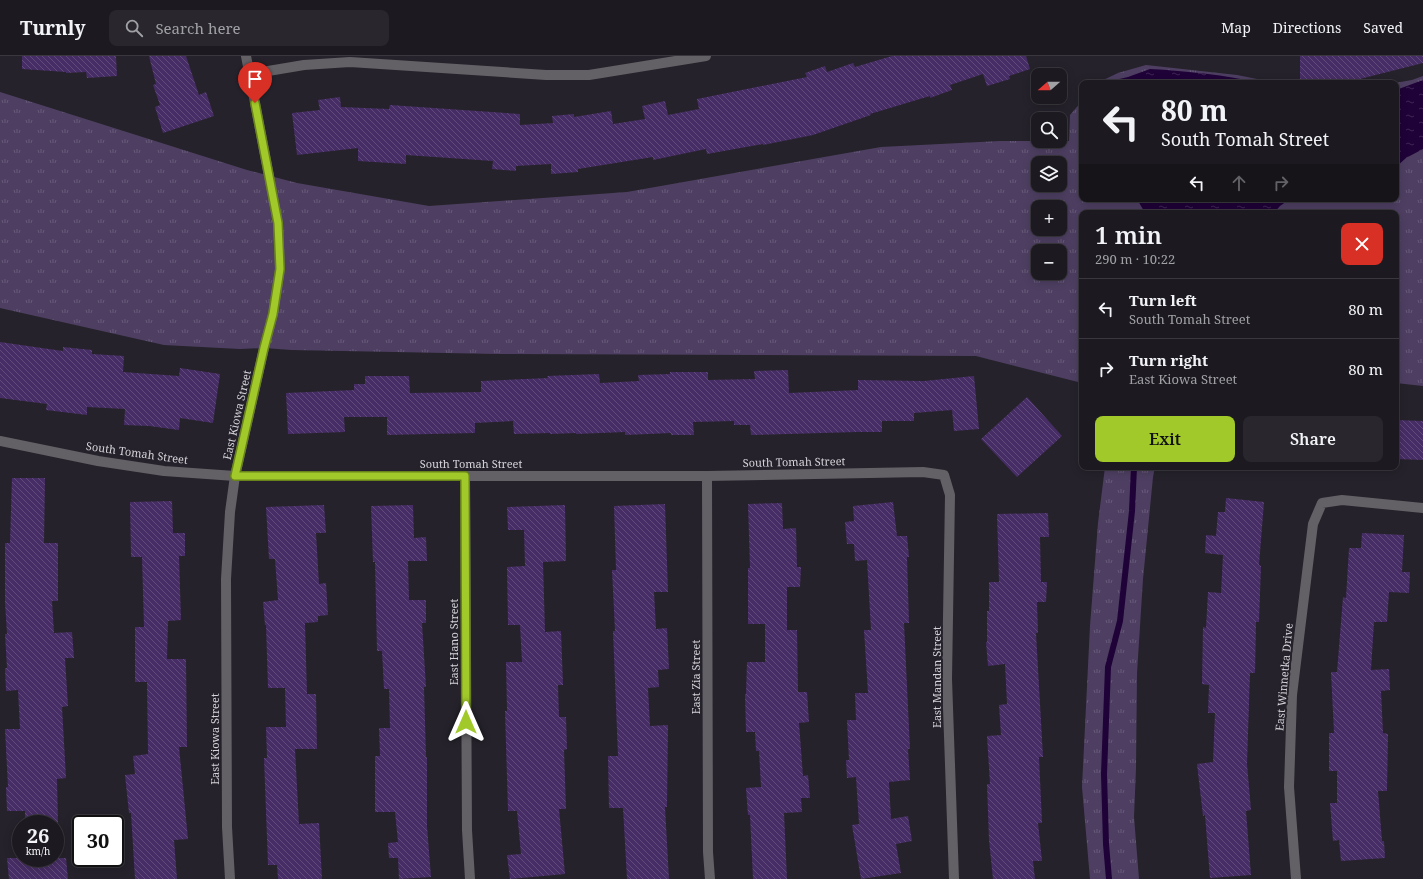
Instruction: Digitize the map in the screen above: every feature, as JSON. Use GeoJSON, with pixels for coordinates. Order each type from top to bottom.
{"type":"FeatureCollection","features":[{"type":"Feature","properties":{"kind":"street","name":"East Kiowa Street"},"geometry":{"type":"LineString","coordinates":[[230,879],[227,820],[226,579],[230,512],[235,476],[273,314],[280,269],[278,223],[246,56]]}},
{"type":"Feature","properties":{"kind":"street"},"geometry":{"type":"LineString","coordinates":[[250,74],[304,65],[350,62],[546,75],[589,75],[706,56]]}},
{"type":"Feature","properties":{"kind":"street","name":"South Tomah Street"},"geometry":{"type":"LineString","coordinates":[[0,441],[98,461],[164,471],[235,476],[707,476],[923,472],[944,475]]}},
{"type":"Feature","properties":{"kind":"street","name":"East Mandan Street"},"geometry":{"type":"LineString","coordinates":[[944,475],[950,495],[948,680],[954,879]]}},
{"type":"Feature","properties":{"kind":"street","name":"East Hano Street"},"geometry":{"type":"LineString","coordinates":[[465,476],[467,830],[470,879]]}},
{"type":"Feature","properties":{"kind":"street","name":"East Zia Street"},"geometry":{"type":"LineString","coordinates":[[707,476],[708,844],[710,879]]}},
{"type":"Feature","properties":{"kind":"street","name":"East Winnetka Drive"},"geometry":{"type":"LineString","coordinates":[[1296,879],[1289,787],[1292,695],[1313,524],[1322,503],[1342,500],[1423,508]]}},
{"type":"Feature","properties":{"kind":"green space"},"geometry":{"type":"Polygon","coordinates":[[[1146,65],[1237,75],[1262,80],[1103,80],[1118,73],[1146,65]]]}},
{"type":"Feature","properties":{"kind":"green space"},"geometry":{"type":"Polygon","coordinates":[[[1423,76],[1423,386],[1399,383],[1399,210],[1079,210],[1079,382],[976,356],[498,354],[292,350],[264,348],[240,349],[164,345],[0,308],[0,92],[247,170],[297,183],[429,206],[627,192],[881,147],[1000,141],[1031,141],[1031,148],[1067,148],[1067,141],[1069,141],[1070,115],[1079,104],[1079,202],[1399,202],[1399,82],[1423,76]]]}},
{"type":"Feature","properties":{"kind":"green space"},"geometry":{"type":"Polygon","coordinates":[[[1105,470],[1154,470],[1143,579],[1137,673],[1134,817],[1139,879],[1090,879],[1082,787],[1090,626],[1098,523],[1105,470]]]}},
{"type":"Feature","properties":{"kind":"water"},"geometry":{"type":"Polygon","coordinates":[[[1150,69],[1206,74],[1245,80],[1115,80],[1150,69]]]}},
{"type":"Feature","properties":{"kind":"water"},"geometry":{"type":"Polygon","coordinates":[[[1423,80],[1423,149],[1406,158],[1399,164],[1399,89],[1423,80]]]}},
{"type":"Feature","properties":{"kind":"water"},"geometry":{"type":"Polygon","coordinates":[[[1139,202],[1286,202],[1277,210],[1143,210],[1139,202]]]}},
{"type":"Feature","properties":{"kind":"building"},"geometry":{"type":"Polygon","coordinates":[[[22,56],[116,56],[117,76],[87,78],[86,72],[66,73],[22,69],[22,56]]]}},
{"type":"Feature","properties":{"kind":"building"},"geometry":{"type":"Polygon","coordinates":[[[149,56],[186,56],[199,95],[206,92],[214,116],[163,133],[155,107],[160,105],[153,85],[156,84],[149,56]]]}},
{"type":"Feature","properties":{"kind":"building"},"geometry":{"type":"Polygon","coordinates":[[[892,56],[1026,56],[1030,69],[1009,76],[1010,79],[987,86],[983,74],[950,85],[952,90],[930,98],[930,96],[870,114],[871,115],[813,135],[707,154],[706,149],[653,160],[653,157],[578,169],[578,172],[551,174],[551,164],[516,166],[516,171],[492,169],[493,161],[406,155],[406,164],[358,161],[358,148],[297,155],[292,113],[320,110],[318,100],[340,97],[341,107],[389,109],[390,105],[520,114],[520,125],[553,123],[552,116],[574,114],[574,117],[611,111],[613,124],[645,119],[642,106],[665,101],[668,115],[699,109],[697,99],[807,77],[805,73],[825,66],[827,72],[853,63],[855,67],[892,56]]]}},
{"type":"Feature","properties":{"kind":"building"},"geometry":{"type":"Polygon","coordinates":[[[1300,56],[1423,56],[1423,63],[1356,80],[1300,79],[1300,56]]]}},
{"type":"Feature","properties":{"kind":"building"},"geometry":{"type":"Polygon","coordinates":[[[0,342],[63,351],[63,347],[92,350],[92,354],[124,356],[123,372],[179,376],[180,368],[220,374],[213,423],[180,418],[179,430],[149,426],[124,425],[125,409],[87,407],[87,415],[46,410],[47,404],[0,398],[0,342]]]}},
{"type":"Feature","properties":{"kind":"building"},"geometry":{"type":"Polygon","coordinates":[[[788,370],[789,393],[858,390],[858,380],[924,381],[974,376],[979,429],[954,431],[952,410],[914,413],[914,421],[882,421],[882,432],[751,435],[750,425],[734,425],[734,421],[693,422],[694,435],[671,435],[671,433],[625,435],[625,432],[514,434],[513,421],[475,423],[475,433],[387,435],[387,417],[344,417],[345,432],[288,434],[286,393],[354,390],[354,384],[365,384],[365,376],[409,376],[410,393],[481,392],[481,381],[548,378],[547,376],[599,374],[600,383],[639,381],[638,375],[670,374],[670,372],[708,372],[708,380],[755,379],[754,371],[788,370]]]}},
{"type":"Feature","properties":{"kind":"building"},"geometry":{"type":"Polygon","coordinates":[[[1027,397],[1062,436],[1017,477],[981,439],[1027,397]]]}},
{"type":"Feature","properties":{"kind":"building"},"geometry":{"type":"Polygon","coordinates":[[[1399,420],[1423,421],[1423,460],[1399,459],[1399,420]]]}},
{"type":"Feature","properties":{"kind":"building"},"geometry":{"type":"Polygon","coordinates":[[[12,478],[45,478],[44,543],[58,543],[58,601],[52,601],[54,633],[72,632],[74,658],[65,658],[68,706],[62,707],[66,778],[57,779],[58,815],[25,815],[25,811],[7,811],[6,787],[8,787],[5,729],[20,729],[18,690],[6,691],[5,668],[7,668],[5,634],[7,634],[5,603],[5,543],[10,543],[12,478]]]}},
{"type":"Feature","properties":{"kind":"building"},"geometry":{"type":"Polygon","coordinates":[[[1226,498],[1264,502],[1259,565],[1261,566],[1259,622],[1256,622],[1255,673],[1250,673],[1247,764],[1251,810],[1246,811],[1251,875],[1210,878],[1205,815],[1203,816],[1197,764],[1213,762],[1215,713],[1208,713],[1209,685],[1202,684],[1203,627],[1206,628],[1208,592],[1221,593],[1223,555],[1205,553],[1206,535],[1216,536],[1218,512],[1225,512],[1226,498]]]}},
{"type":"Feature","properties":{"kind":"building"},"geometry":{"type":"Polygon","coordinates":[[[172,501],[173,533],[185,533],[185,556],[179,556],[181,620],[168,621],[167,659],[186,659],[187,747],[179,747],[188,839],[174,840],[177,879],[135,879],[131,813],[129,813],[125,775],[135,774],[133,756],[148,754],[147,682],[135,682],[135,627],[144,627],[142,557],[131,557],[130,502],[172,501]]]}},
{"type":"Feature","properties":{"kind":"building"},"geometry":{"type":"Polygon","coordinates":[[[893,502],[897,536],[907,536],[909,557],[907,557],[909,623],[904,623],[910,780],[889,782],[891,819],[908,816],[912,841],[896,844],[901,873],[861,879],[852,825],[859,824],[856,777],[847,778],[846,760],[849,760],[847,720],[856,720],[855,693],[868,693],[864,630],[871,630],[867,560],[855,561],[854,544],[847,544],[845,522],[854,521],[853,506],[893,502]]]}},
{"type":"Feature","properties":{"kind":"building"},"geometry":{"type":"Polygon","coordinates":[[[782,503],[783,529],[796,528],[797,567],[801,567],[800,587],[787,587],[787,630],[797,630],[798,692],[807,692],[809,722],[799,723],[803,776],[808,775],[810,798],[801,798],[802,812],[784,813],[787,879],[753,879],[750,815],[748,815],[746,788],[761,787],[759,751],[756,751],[755,732],[746,732],[745,694],[747,662],[765,662],[765,624],[748,624],[748,568],[750,568],[748,504],[782,503]]]}},
{"type":"Feature","properties":{"kind":"building"},"geometry":{"type":"Polygon","coordinates":[[[665,504],[668,592],[654,592],[656,629],[667,628],[669,669],[658,670],[659,687],[648,688],[650,726],[668,725],[667,807],[665,807],[669,879],[627,879],[623,808],[609,808],[608,756],[618,756],[612,570],[616,570],[614,506],[665,504]]]}},
{"type":"Feature","properties":{"kind":"building"},"geometry":{"type":"Polygon","coordinates":[[[324,505],[326,533],[316,533],[319,584],[326,583],[328,615],[318,616],[318,622],[305,623],[307,694],[316,694],[317,749],[295,749],[299,824],[319,823],[322,879],[278,879],[277,865],[268,865],[264,758],[267,758],[266,727],[286,727],[285,688],[268,688],[266,625],[263,602],[278,600],[275,559],[269,559],[266,507],[324,505]]]}},
{"type":"Feature","properties":{"kind":"building"},"geometry":{"type":"Polygon","coordinates":[[[413,505],[414,538],[426,537],[427,561],[408,561],[409,600],[426,600],[426,623],[422,623],[426,687],[424,687],[427,757],[427,826],[431,877],[399,879],[398,858],[389,858],[388,843],[398,842],[395,812],[375,812],[375,756],[380,756],[379,728],[390,728],[389,689],[384,689],[382,651],[377,651],[375,562],[373,562],[371,506],[413,505]]]}},
{"type":"Feature","properties":{"kind":"building"},"geometry":{"type":"Polygon","coordinates":[[[565,505],[566,561],[543,562],[545,632],[561,631],[563,685],[558,685],[559,717],[566,717],[567,749],[564,750],[566,809],[559,809],[565,874],[510,879],[507,855],[521,854],[517,811],[508,811],[505,711],[507,711],[506,662],[522,662],[520,625],[508,625],[507,567],[525,566],[524,530],[508,530],[507,507],[565,505]]]}},
{"type":"Feature","properties":{"kind":"building"},"geometry":{"type":"Polygon","coordinates":[[[1048,513],[1049,537],[1040,537],[1041,582],[1047,582],[1046,602],[1037,602],[1038,633],[1036,633],[1043,757],[1039,757],[1042,823],[1038,823],[1042,861],[1033,861],[1035,879],[993,879],[989,840],[987,784],[990,784],[987,736],[1001,735],[999,705],[1007,704],[1005,664],[988,666],[986,642],[987,611],[989,611],[989,582],[999,582],[997,514],[1048,513]]]}},
{"type":"Feature","properties":{"kind":"building"},"geometry":{"type":"Polygon","coordinates":[[[1362,533],[1404,535],[1402,572],[1410,572],[1409,593],[1389,592],[1387,622],[1374,622],[1371,670],[1389,669],[1390,690],[1381,691],[1383,733],[1388,734],[1387,791],[1378,791],[1382,841],[1384,841],[1385,858],[1341,861],[1339,840],[1333,841],[1330,803],[1337,803],[1337,771],[1329,771],[1329,733],[1334,733],[1331,672],[1337,672],[1343,597],[1346,598],[1349,548],[1361,548],[1362,533]]]}},
{"type":"Feature","properties":{"kind":"building"},"geometry":{"type":"Polygon","coordinates":[[[7,858],[12,858],[12,867],[64,867],[64,858],[66,858],[68,879],[9,879],[7,858]]]}},
{"type":"Feature","properties":{"kind":"waterway"},"geometry":{"type":"LineString","coordinates":[[1109,879],[1106,844],[1104,774],[1108,667],[1120,621],[1132,511],[1134,470]]}},
{"type":"Feature","properties":{"kind":"route"},"geometry":{"type":"LineString","coordinates":[[255,103],[278,223],[280,269],[273,314],[235,476],[465,476],[466,722]]}}]}
